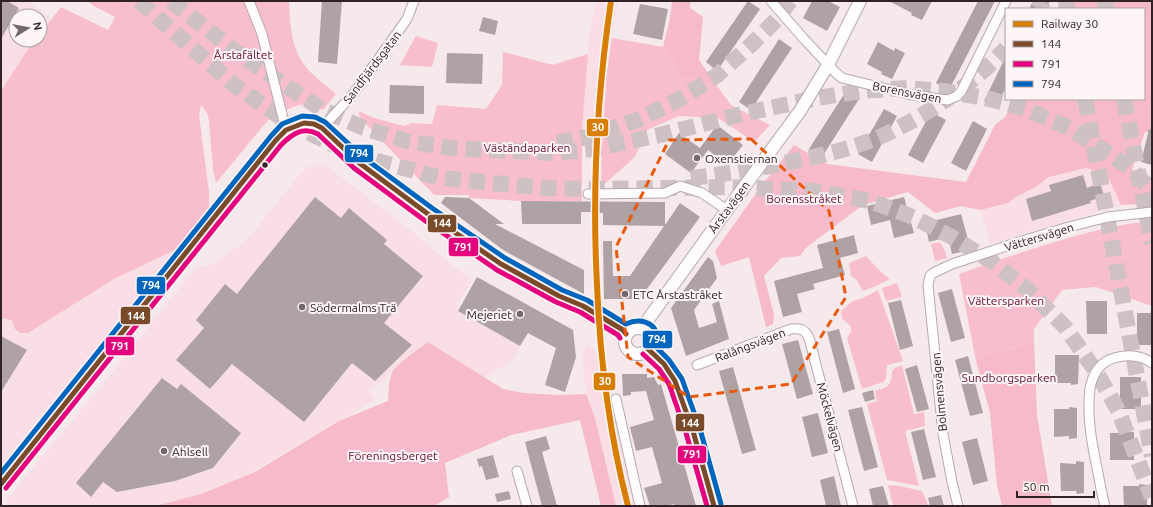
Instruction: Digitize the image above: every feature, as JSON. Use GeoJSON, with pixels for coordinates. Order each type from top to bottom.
{"type":"FeatureCollection","features":[{"type":"Feature","properties":{"kind":"main road","name":"Årstavägen"},"geometry":{"type":"LineString","coordinates":[[641,328],[800,111],[828,65],[860,1]]}},
{"type":"Feature","properties":{"kind":"main road"},"geometry":{"type":"LineString","coordinates":[[1,484],[276,140],[286,130],[304,122],[314,124],[322,128],[358,162],[428,214],[501,264],[586,309],[623,330],[626,334]]}},
{"type":"Feature","properties":{"kind":"main road"},"geometry":{"type":"LineString","coordinates":[[641,328],[647,331],[651,337],[651,344],[648,350],[642,354],[638,354],[629,351],[624,344],[624,339],[630,329],[641,328]]}},
{"type":"Feature","properties":{"kind":"main road"},"geometry":{"type":"LineString","coordinates":[[648,350],[664,364],[675,381],[693,431],[714,506]]}},
{"type":"Feature","properties":{"kind":"street"},"geometry":{"type":"LineString","coordinates":[[249,1],[262,34],[286,130]]}},
{"type":"Feature","properties":{"kind":"street","name":"Sandfjärdsgatan"},"geometry":{"type":"LineString","coordinates":[[322,128],[354,93],[407,19],[414,1]]}},
{"type":"Feature","properties":{"kind":"street","name":"Borensvägen"},"geometry":{"type":"LineString","coordinates":[[771,1],[828,65],[842,78],[908,94],[948,100],[957,96],[962,90],[1006,1]]}},
{"type":"Feature","properties":{"kind":"street"},"geometry":{"type":"LineString","coordinates":[[588,194],[665,193],[680,186],[702,193],[727,210]]}},
{"type":"Feature","properties":{"kind":"street","name":"Vättersvägen"},"geometry":{"type":"LineString","coordinates":[[930,276],[933,272],[952,264],[1065,228],[1108,217],[1152,212]]}},
{"type":"Feature","properties":{"kind":"street","name":"Bolmensvägen"},"geometry":{"type":"LineString","coordinates":[[930,276],[928,285],[943,434],[950,476],[958,506]]}},
{"type":"Feature","properties":{"kind":"street","name":"Ralångsvägen"},"geometry":{"type":"LineString","coordinates":[[697,364],[791,329],[798,328],[803,330]]}},
{"type":"Feature","properties":{"kind":"street","name":"Möckelvägen"},"geometry":{"type":"LineString","coordinates":[[803,330],[807,333],[809,338],[853,506]]}},
{"type":"Feature","properties":{"kind":"street"},"geometry":{"type":"LineString","coordinates":[[1105,506],[1091,432],[1089,407],[1090,385],[1100,366],[1109,359],[1121,355],[1136,356],[1152,363]]}},
{"type":"Feature","properties":{"kind":"street"},"geometry":{"type":"LineString","coordinates":[[616,399],[640,506]]}},
{"type":"Feature","properties":{"kind":"street"},"geometry":{"type":"LineString","coordinates":[[517,471],[527,506]]}},
{"type":"Feature","properties":{"kind":"highlighted area"},"geometry":{"type":"Polygon","coordinates":[[[751,139],[829,211],[846,297],[791,384],[689,397],[628,357],[616,247],[669,140],[751,139]]]}},
{"type":"Feature","properties":{"kind":"shaded area"},"geometry":{"type":"Polygon","coordinates":[[[1,1],[28,1],[37,8],[8,8],[8,48],[29,48],[1,91],[1,1]]]}},
{"type":"Feature","properties":{"kind":"shaded area"},"geometry":{"type":"Polygon","coordinates":[[[596,1],[618,1],[607,66],[602,145],[582,145],[589,36],[596,1]]]}},
{"type":"Feature","properties":{"kind":"shaded area"},"geometry":{"type":"Polygon","coordinates":[[[323,163],[405,226],[472,281],[456,308],[458,311],[520,346],[514,359],[484,378],[428,342],[400,364],[381,382],[369,389],[375,400],[249,474],[201,494],[159,505],[147,506],[4,506],[16,488],[102,385],[196,267],[211,265],[245,242],[305,168],[323,163]]]}},
{"type":"Feature","properties":{"kind":"shaded area"},"geometry":{"type":"Polygon","coordinates":[[[1086,168],[1102,173],[1110,181],[1121,205],[990,244],[980,210],[1008,203],[1014,198],[1037,186],[1048,177],[1086,168]]]}},
{"type":"Feature","properties":{"kind":"shaded area"},"geometry":{"type":"Polygon","coordinates":[[[181,247],[1,470],[1,318],[11,320],[13,323],[114,279],[181,247]]]}},
{"type":"Feature","properties":{"kind":"shaded area"},"geometry":{"type":"Polygon","coordinates":[[[589,344],[608,368],[616,422],[633,506],[616,506],[595,418],[586,394],[582,352],[589,344]]]}},
{"type":"Feature","properties":{"kind":"green space","name":"Årstafältet"},"geometry":{"type":"Polygon","coordinates":[[[87,1],[121,1],[123,3],[125,1],[289,1],[292,36],[301,60],[313,74],[336,94],[323,110],[310,104],[299,105],[274,114],[216,183],[213,170],[209,120],[207,113],[201,105],[199,115],[209,192],[209,207],[181,247],[114,279],[28,333],[20,333],[14,328],[11,320],[1,318],[1,91],[29,48],[48,48],[48,24],[61,7],[108,30],[115,17],[87,1]]]}},
{"type":"Feature","properties":{"kind":"green space"},"geometry":{"type":"Polygon","coordinates":[[[672,1],[690,1],[690,8],[703,17],[699,60],[717,86],[680,76],[671,57],[663,47],[670,18],[672,1]]]}},
{"type":"Feature","properties":{"kind":"green space","name":"Borensstråket"},"geometry":{"type":"Polygon","coordinates":[[[1065,1],[1152,1],[1152,132],[1145,132],[1132,170],[1152,178],[1152,203],[1121,205],[1110,181],[1102,173],[1086,168],[1049,177],[1008,203],[980,210],[961,206],[935,213],[908,192],[863,205],[807,247],[800,256],[781,258],[764,276],[774,314],[773,324],[766,327],[749,257],[721,266],[715,251],[762,185],[794,145],[827,164],[966,182],[995,125],[1005,117],[1014,100],[1145,100],[1145,8],[1061,8],[1065,1]]]}},
{"type":"Feature","properties":{"kind":"green space"},"geometry":{"type":"Polygon","coordinates":[[[416,36],[438,43],[432,67],[400,65],[416,36]]]}},
{"type":"Feature","properties":{"kind":"green space","name":"Väständaparken"},"geometry":{"type":"Polygon","coordinates":[[[612,38],[663,47],[671,57],[680,76],[717,86],[731,105],[770,125],[754,142],[718,118],[679,116],[647,130],[635,157],[601,187],[607,72],[612,38]]]}},
{"type":"Feature","properties":{"kind":"green space","name":"Väständaparken"},"geometry":{"type":"Polygon","coordinates":[[[503,52],[553,65],[588,54],[582,129],[582,201],[521,201],[469,198],[469,195],[434,195],[359,115],[359,111],[374,118],[404,126],[412,123],[432,124],[437,105],[486,109],[502,85],[503,52]]]}},
{"type":"Feature","properties":{"kind":"green space","name":"Vättersparken"},"geometry":{"type":"Polygon","coordinates":[[[1152,221],[1152,306],[1096,287],[1062,290],[1034,329],[1034,341],[1014,349],[987,354],[976,361],[959,274],[1051,243],[1101,229],[1152,221]]]}},
{"type":"Feature","properties":{"kind":"green space"},"geometry":{"type":"Polygon","coordinates":[[[940,242],[947,258],[935,261],[931,244],[940,242]]]}},
{"type":"Feature","properties":{"kind":"green space"},"geometry":{"type":"Polygon","coordinates":[[[866,256],[890,279],[863,291],[857,280],[851,276],[849,263],[866,256]]]}},
{"type":"Feature","properties":{"kind":"green space"},"geometry":{"type":"Polygon","coordinates":[[[897,283],[902,297],[886,301],[882,288],[897,283]]]}},
{"type":"Feature","properties":{"kind":"green space"},"geometry":{"type":"Polygon","coordinates":[[[878,290],[903,361],[887,365],[886,379],[883,382],[862,389],[847,338],[851,332],[851,327],[842,319],[841,314],[842,310],[853,301],[863,298],[878,290]]]}},
{"type":"Feature","properties":{"kind":"green space","name":"Sundborgsparken"},"geometry":{"type":"Polygon","coordinates":[[[1034,341],[1037,415],[1052,506],[1002,506],[997,486],[990,413],[976,361],[987,354],[1014,349],[1034,341]]]}},
{"type":"Feature","properties":{"kind":"green space","name":"Föreningsberget"},"geometry":{"type":"Polygon","coordinates":[[[428,342],[503,389],[523,393],[559,395],[586,394],[595,418],[616,506],[601,506],[580,420],[511,435],[445,463],[449,497],[434,506],[146,506],[159,505],[201,494],[255,472],[339,421],[388,401],[390,380],[394,370],[428,342]]]}},
{"type":"Feature","properties":{"kind":"green space"},"geometry":{"type":"Polygon","coordinates":[[[902,365],[914,414],[924,412],[925,426],[905,431],[919,486],[887,480],[867,404],[877,401],[875,391],[886,387],[890,383],[892,371],[902,365]]]}},
{"type":"Feature","properties":{"kind":"green space"},"geometry":{"type":"Polygon","coordinates":[[[888,485],[922,491],[928,506],[893,506],[888,485]]]}},
{"type":"Feature","properties":{"kind":"building"},"geometry":{"type":"Polygon","coordinates":[[[1,1],[7,1],[19,8],[8,8],[8,27],[1,39],[1,1]]]}},
{"type":"Feature","properties":{"kind":"building"},"geometry":{"type":"Polygon","coordinates":[[[322,1],[342,1],[337,64],[318,62],[322,1]]]}},
{"type":"Feature","properties":{"kind":"building"},"geometry":{"type":"Polygon","coordinates":[[[748,1],[760,9],[717,71],[706,62],[748,1]]]}},
{"type":"Feature","properties":{"kind":"building"},"geometry":{"type":"Polygon","coordinates":[[[812,1],[828,1],[840,7],[827,31],[803,18],[812,1]]]}},
{"type":"Feature","properties":{"kind":"building"},"geometry":{"type":"Polygon","coordinates":[[[889,1],[932,1],[922,20],[889,1]]]}},
{"type":"Feature","properties":{"kind":"building"},"geometry":{"type":"Polygon","coordinates":[[[978,1],[995,1],[949,90],[936,83],[978,1]]]}},
{"type":"Feature","properties":{"kind":"building"},"geometry":{"type":"Polygon","coordinates":[[[1033,1],[1050,1],[1046,8],[1030,8],[1033,1]]]}},
{"type":"Feature","properties":{"kind":"building"},"geometry":{"type":"Polygon","coordinates":[[[640,4],[668,9],[662,40],[633,34],[640,4]]]}},
{"type":"Feature","properties":{"kind":"building"},"geometry":{"type":"Polygon","coordinates":[[[483,17],[498,21],[495,35],[479,31],[483,17]]]}},
{"type":"Feature","properties":{"kind":"building"},"geometry":{"type":"Polygon","coordinates":[[[779,39],[792,48],[751,110],[739,102],[779,39]]]}},
{"type":"Feature","properties":{"kind":"building"},"geometry":{"type":"Polygon","coordinates":[[[878,42],[894,51],[895,48],[905,53],[892,79],[881,74],[882,72],[867,64],[878,42]]]}},
{"type":"Feature","properties":{"kind":"building"},"geometry":{"type":"Polygon","coordinates":[[[447,53],[483,54],[482,84],[446,83],[447,53]]]}},
{"type":"Feature","properties":{"kind":"building"},"geometry":{"type":"Polygon","coordinates":[[[1005,58],[1005,89],[996,107],[984,101],[1005,58]]]}},
{"type":"Feature","properties":{"kind":"building"},"geometry":{"type":"Polygon","coordinates":[[[390,85],[424,86],[424,114],[389,113],[390,85]]]}},
{"type":"Feature","properties":{"kind":"building"},"geometry":{"type":"Polygon","coordinates":[[[846,91],[859,99],[822,157],[809,149],[846,91]]]}},
{"type":"Feature","properties":{"kind":"building"},"geometry":{"type":"Polygon","coordinates":[[[884,109],[897,116],[872,162],[858,154],[884,109]]]}},
{"type":"Feature","properties":{"kind":"building"},"geometry":{"type":"Polygon","coordinates":[[[931,112],[946,120],[923,163],[908,155],[931,112]]]}},
{"type":"Feature","properties":{"kind":"building"},"geometry":{"type":"Polygon","coordinates":[[[973,121],[987,129],[966,171],[951,163],[973,121]]]}},
{"type":"Feature","properties":{"kind":"building"},"geometry":{"type":"Polygon","coordinates":[[[717,125],[743,145],[727,165],[708,150],[691,173],[665,154],[679,133],[700,148],[717,125]]]}},
{"type":"Feature","properties":{"kind":"building"},"geometry":{"type":"Polygon","coordinates":[[[1149,129],[1152,130],[1152,165],[1141,162],[1149,129]]]}},
{"type":"Feature","properties":{"kind":"building"},"geometry":{"type":"Polygon","coordinates":[[[1083,175],[1087,188],[1100,183],[1104,196],[1090,201],[1091,203],[1032,221],[1026,199],[1051,191],[1049,185],[1083,175]]]}},
{"type":"Feature","properties":{"kind":"building","name":"Södermalms Trä"},"geometry":{"type":"Polygon","coordinates":[[[315,197],[341,218],[349,208],[387,240],[384,244],[423,276],[384,323],[412,345],[375,381],[352,363],[304,422],[232,364],[210,389],[176,360],[204,328],[196,320],[225,284],[237,294],[315,197]]]}},
{"type":"Feature","properties":{"kind":"building"},"geometry":{"type":"Polygon","coordinates":[[[445,197],[469,198],[504,224],[495,224],[584,270],[584,294],[503,250],[441,203],[445,197]]]}},
{"type":"Feature","properties":{"kind":"building"},"geometry":{"type":"Polygon","coordinates":[[[904,197],[914,233],[894,238],[890,220],[871,225],[867,206],[904,197]]]}},
{"type":"Feature","properties":{"kind":"building"},"geometry":{"type":"Polygon","coordinates":[[[521,201],[665,202],[665,225],[680,203],[700,217],[641,297],[633,294],[633,299],[604,299],[603,241],[612,241],[613,276],[630,276],[664,226],[603,225],[603,213],[598,212],[581,212],[581,224],[522,224],[521,201]]]}},
{"type":"Feature","properties":{"kind":"building"},"geometry":{"type":"Polygon","coordinates":[[[961,214],[971,250],[952,254],[948,237],[929,242],[925,223],[961,214]]]}},
{"type":"Feature","properties":{"kind":"building"},"geometry":{"type":"Polygon","coordinates":[[[854,235],[858,253],[840,258],[845,275],[813,284],[815,289],[797,294],[802,312],[783,317],[774,281],[823,268],[817,245],[854,235]]]}},
{"type":"Feature","properties":{"kind":"building"},"geometry":{"type":"Polygon","coordinates":[[[708,257],[713,261],[717,278],[694,310],[699,328],[717,322],[712,304],[719,301],[729,339],[686,356],[671,308],[708,257]]]}},
{"type":"Feature","properties":{"kind":"building"},"geometry":{"type":"Polygon","coordinates":[[[477,277],[573,330],[576,357],[565,392],[545,385],[556,348],[528,333],[520,346],[458,311],[477,277]]]}},
{"type":"Feature","properties":{"kind":"building"},"geometry":{"type":"Polygon","coordinates":[[[952,289],[965,338],[951,342],[938,293],[952,289]]]}},
{"type":"Feature","properties":{"kind":"building"},"geometry":{"type":"Polygon","coordinates":[[[901,300],[913,346],[900,350],[888,303],[901,300]]]}},
{"type":"Feature","properties":{"kind":"building"},"geometry":{"type":"Polygon","coordinates":[[[1086,301],[1107,301],[1107,334],[1087,334],[1086,301]]]}},
{"type":"Feature","properties":{"kind":"building"},"geometry":{"type":"Polygon","coordinates":[[[1137,313],[1152,313],[1152,345],[1137,345],[1137,313]]]}},
{"type":"Feature","properties":{"kind":"building"},"geometry":{"type":"Polygon","coordinates":[[[839,329],[855,389],[843,393],[827,332],[839,329]]]}},
{"type":"Feature","properties":{"kind":"building"},"geometry":{"type":"Polygon","coordinates":[[[1,336],[27,350],[1,392],[1,336]]]}},
{"type":"Feature","properties":{"kind":"building"},"geometry":{"type":"Polygon","coordinates":[[[798,340],[813,394],[797,399],[782,344],[798,340]]]}},
{"type":"Feature","properties":{"kind":"building"},"geometry":{"type":"Polygon","coordinates":[[[1055,355],[1079,355],[1078,384],[1071,385],[1071,383],[1055,383],[1055,355]]]}},
{"type":"Feature","properties":{"kind":"building"},"geometry":{"type":"Polygon","coordinates":[[[968,356],[983,413],[970,416],[955,360],[968,356]]]}},
{"type":"Feature","properties":{"kind":"building"},"geometry":{"type":"Polygon","coordinates":[[[917,365],[929,409],[917,412],[905,369],[917,365]]]}},
{"type":"Feature","properties":{"kind":"building"},"geometry":{"type":"Polygon","coordinates":[[[733,367],[756,450],[742,454],[719,371],[733,367]]]}},
{"type":"Feature","properties":{"kind":"building"},"geometry":{"type":"Polygon","coordinates":[[[622,374],[647,374],[647,378],[654,377],[658,385],[661,384],[696,506],[675,506],[674,504],[666,506],[650,506],[644,488],[662,483],[652,447],[636,451],[630,427],[654,420],[646,391],[631,392],[631,395],[623,396],[622,374]]]}},
{"type":"Feature","properties":{"kind":"building"},"geometry":{"type":"Polygon","coordinates":[[[1120,377],[1141,377],[1141,409],[1120,409],[1120,377]]]}},
{"type":"Feature","properties":{"kind":"building","name":"Ahlsell"},"geometry":{"type":"Polygon","coordinates":[[[162,378],[177,389],[181,384],[241,433],[213,468],[175,481],[117,492],[103,482],[91,497],[76,483],[162,378]]]}},
{"type":"Feature","properties":{"kind":"building"},"geometry":{"type":"Polygon","coordinates":[[[873,390],[875,399],[865,402],[862,393],[873,390]]]}},
{"type":"Feature","properties":{"kind":"building"},"geometry":{"type":"Polygon","coordinates":[[[862,407],[878,467],[864,471],[848,410],[862,407]]]}},
{"type":"Feature","properties":{"kind":"building"},"geometry":{"type":"Polygon","coordinates":[[[1069,407],[1077,408],[1077,438],[1069,439],[1069,436],[1054,437],[1054,409],[1069,409],[1069,407]]]}},
{"type":"Feature","properties":{"kind":"building"},"geometry":{"type":"Polygon","coordinates":[[[818,413],[828,453],[812,457],[802,417],[818,413]]]}},
{"type":"Feature","properties":{"kind":"building"},"geometry":{"type":"Polygon","coordinates":[[[924,429],[936,477],[923,480],[911,432],[924,429]]]}},
{"type":"Feature","properties":{"kind":"building"},"geometry":{"type":"Polygon","coordinates":[[[1126,431],[1134,432],[1134,460],[1110,460],[1110,433],[1126,433],[1126,431]]]}},
{"type":"Feature","properties":{"kind":"building"},"geometry":{"type":"Polygon","coordinates":[[[546,436],[550,449],[542,452],[557,506],[542,506],[525,442],[546,436]]]}},
{"type":"Feature","properties":{"kind":"building"},"geometry":{"type":"Polygon","coordinates":[[[977,438],[988,481],[973,485],[962,442],[977,438]]]}},
{"type":"Feature","properties":{"kind":"building"},"geometry":{"type":"Polygon","coordinates":[[[493,455],[499,477],[486,480],[482,466],[479,467],[477,459],[493,455]]]}},
{"type":"Feature","properties":{"kind":"building"},"geometry":{"type":"Polygon","coordinates":[[[1076,461],[1084,462],[1084,493],[1077,494],[1076,491],[1061,491],[1060,463],[1076,464],[1076,461]]]}},
{"type":"Feature","properties":{"kind":"building"},"geometry":{"type":"Polygon","coordinates":[[[834,476],[841,506],[826,506],[820,480],[834,476]]]}},
{"type":"Feature","properties":{"kind":"building"},"geometry":{"type":"Polygon","coordinates":[[[1139,484],[1147,485],[1147,506],[1124,506],[1123,486],[1139,486],[1139,484]]]}},
{"type":"Feature","properties":{"kind":"building"},"geometry":{"type":"Polygon","coordinates":[[[883,486],[889,506],[873,506],[869,489],[883,486]]]}},
{"type":"Feature","properties":{"kind":"building"},"geometry":{"type":"Polygon","coordinates":[[[509,491],[511,499],[497,502],[495,494],[509,491]]]}},
{"type":"Feature","properties":{"kind":"building"},"geometry":{"type":"Polygon","coordinates":[[[941,495],[944,506],[930,506],[928,498],[941,495]]]}},
{"type":"Feature","properties":{"kind":"tunnel"},"geometry":{"type":"LineString","coordinates":[[139,1],[234,85],[286,121],[338,147],[377,161],[441,178],[545,188],[596,189],[730,187],[813,191],[870,201],[913,217],[950,236],[991,261],[1025,287],[1065,327],[1097,373],[1118,410],[1152,497]]}},
{"type":"Feature","properties":{"kind":"tunnel"},"geometry":{"type":"LineString","coordinates":[[171,1],[243,57],[323,110],[364,128],[406,141],[451,148],[554,153],[593,149],[660,135],[742,114],[817,98],[861,91],[907,88],[943,91],[986,98],[1025,109],[1069,128],[1102,149],[1126,165],[1152,190]]}},
{"type":"Feature","properties":{"kind":"tunnel"},"geometry":{"type":"LineString","coordinates":[[557,143],[592,136],[637,120],[678,100],[716,76],[752,44],[778,18],[790,1]]}},
{"type":"Feature","properties":{"kind":"tunnel"},"geometry":{"type":"LineString","coordinates":[[1039,8],[1044,1]]}},
{"type":"Feature","properties":{"kind":"tunnel"},"geometry":{"type":"LineString","coordinates":[[1066,1],[1067,8]]}},
{"type":"Feature","properties":{"kind":"tunnel"},"geometry":{"type":"LineString","coordinates":[[1105,1],[1106,8]]}},
{"type":"Feature","properties":{"kind":"tunnel"},"geometry":{"type":"LineString","coordinates":[[691,178],[772,166],[848,148],[877,138],[929,111],[979,75],[1005,49]]}},
{"type":"Feature","properties":{"kind":"tunnel"},"geometry":{"type":"LineString","coordinates":[[1085,100],[1152,456]]}},
{"type":"Feature","properties":{"kind":"tunnel"},"geometry":{"type":"LineString","coordinates":[[1124,100],[1152,243]]}},
{"type":"Feature","properties":{"kind":"rail line","name":"30"},"geometry":{"type":"LineString","coordinates":[[611,1],[602,72],[597,143],[595,214],[598,313],[606,396],[621,479],[628,506]]}},
{"type":"Feature","properties":{"kind":"transit line","name":"794"},"geometry":{"type":"LineString","coordinates":[[1,473],[271,136],[282,124],[302,116],[315,117],[325,122],[363,157],[432,208],[505,258],[562,290],[587,300],[626,324],[639,321],[650,325],[657,334],[656,347],[669,360],[682,379],[700,429],[721,504]]}},
{"type":"Feature","properties":{"kind":"transit line","name":"144"},"geometry":{"type":"LineString","coordinates":[[1,484],[276,140],[286,130],[304,123],[314,124],[322,128],[358,162],[428,214],[501,264],[559,296],[583,306],[623,330],[626,334]]}},
{"type":"Feature","properties":{"kind":"transit line","name":"791"},"geometry":{"type":"LineString","coordinates":[[6,488],[281,145],[298,132],[307,131],[318,134],[354,168],[424,220],[497,270],[556,302],[580,312],[618,335],[620,338]]}},
{"type":"Feature","properties":{"kind":"transit line","name":"144"},"geometry":{"type":"LineString","coordinates":[[648,349],[664,364],[675,381],[693,431],[714,506]]}},
{"type":"Feature","properties":{"kind":"transit line","name":"791"},"geometry":{"type":"LineString","coordinates":[[643,354],[659,369],[669,384],[686,433],[707,506]]}},
{"type":"Feature","properties":{"kind":"place","name":"Oxenstiernan"},"geometry":{"type":"Point","coordinates":[697,158]}},
{"type":"Feature","properties":{"kind":"place","name":"ETC Årstastråket"},"geometry":{"type":"Point","coordinates":[625,294]}},
{"type":"Feature","properties":{"kind":"place","name":"Södermalms Trä"},"geometry":{"type":"Point","coordinates":[302,307]}},
{"type":"Feature","properties":{"kind":"place","name":"Mejeriet"},"geometry":{"type":"Point","coordinates":[520,314]}},
{"type":"Feature","properties":{"kind":"place","name":"Ahlsell"},"geometry":{"type":"Point","coordinates":[164,451]}}]}
